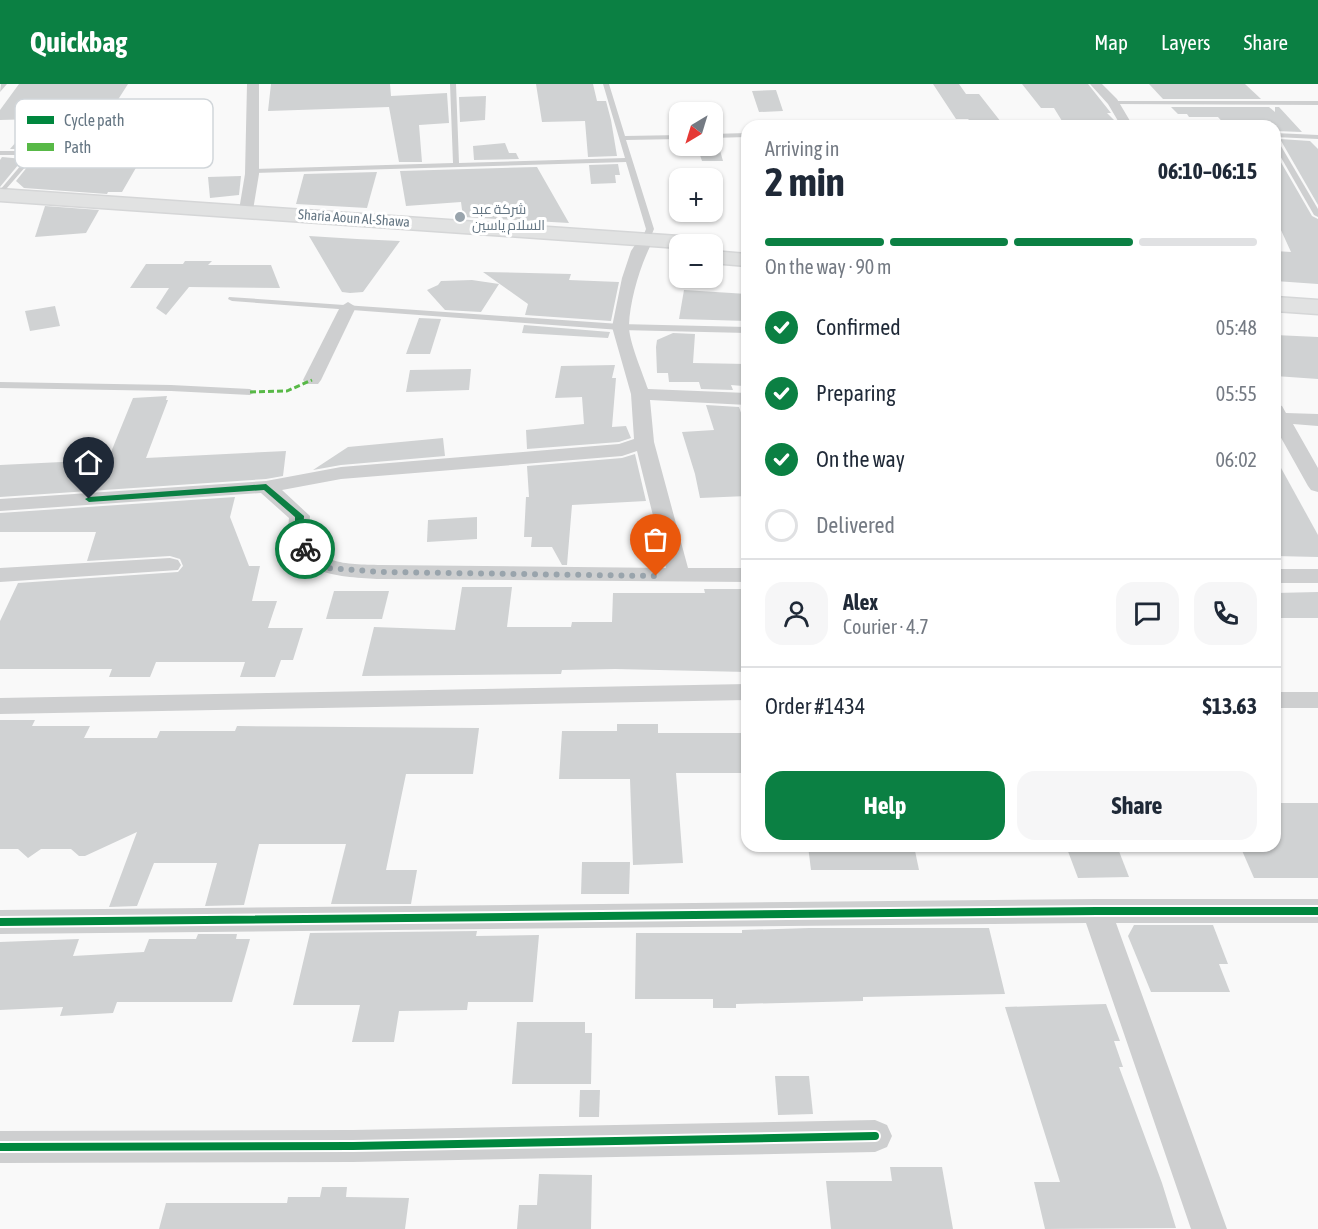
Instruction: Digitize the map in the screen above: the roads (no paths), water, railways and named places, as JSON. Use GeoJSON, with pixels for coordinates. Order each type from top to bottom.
{"type":"FeatureCollection","features":[{"type":"Feature","properties":{"kind":"main road","name":"Sharia Aoun Al-Shawa"},"geometry":{"type":"LineString","coordinates":[[0,195],[246,210],[642,245],[669,251]]}},
{"type":"Feature","properties":{"kind":"main road","name":"Sharia Aoun Al-Shawa"},"geometry":{"type":"LineString","coordinates":[[0,206],[642,245],[669,245]]}},
{"type":"Feature","properties":{"kind":"main road"},"geometry":{"type":"LineString","coordinates":[[723,246],[741,247]]}},
{"type":"Feature","properties":{"kind":"main road"},"geometry":{"type":"LineString","coordinates":[[723,258],[741,259]]}},
{"type":"Feature","properties":{"kind":"main road"},"geometry":{"type":"LineString","coordinates":[[1281,291],[1318,294]]}},
{"type":"Feature","properties":{"kind":"main road"},"geometry":{"type":"LineString","coordinates":[[1281,304],[1318,307]]}},
{"type":"Feature","properties":{"kind":"street"},"geometry":{"type":"LineString","coordinates":[[246,210],[252,171],[253,84]]}},
{"type":"Feature","properties":{"kind":"street"},"geometry":{"type":"LineString","coordinates":[[1096,84],[1113,102],[1124,120]]}},
{"type":"Feature","properties":{"kind":"street"},"geometry":{"type":"LineString","coordinates":[[642,245],[620,327],[640,394],[644,442],[679,576]]}},
{"type":"Feature","properties":{"kind":"street"},"geometry":{"type":"LineString","coordinates":[[312,380],[348,307]]}},
{"type":"Feature","properties":{"kind":"street"},"geometry":{"type":"LineString","coordinates":[[640,394],[741,399]]}},
{"type":"Feature","properties":{"kind":"street"},"geometry":{"type":"LineString","coordinates":[[1281,416],[1318,420]]}},
{"type":"Feature","properties":{"kind":"street"},"geometry":{"type":"LineString","coordinates":[[1281,423],[1318,486]]}},
{"type":"Feature","properties":{"kind":"street"},"geometry":{"type":"LineString","coordinates":[[0,505],[266,487],[341,473],[622,450],[644,442]]}},
{"type":"Feature","properties":{"kind":"street"},"geometry":{"type":"LineString","coordinates":[[266,487],[300,516],[299,539],[309,555],[327,568],[381,572],[741,575]]}},
{"type":"Feature","properties":{"kind":"street"},"geometry":{"type":"LineString","coordinates":[[0,575],[171,565]]}},
{"type":"Feature","properties":{"kind":"street"},"geometry":{"type":"LineString","coordinates":[[1281,576],[1318,576]]}},
{"type":"Feature","properties":{"kind":"street"},"geometry":{"type":"LineString","coordinates":[[0,706],[741,692]]}},
{"type":"Feature","properties":{"kind":"street"},"geometry":{"type":"LineString","coordinates":[[1281,699],[1318,700]]}},
{"type":"Feature","properties":{"kind":"street"},"geometry":{"type":"LineString","coordinates":[[1097,911],[1209,1229]]}},
{"type":"Feature","properties":{"kind":"street"},"geometry":{"type":"LineString","coordinates":[[0,922],[1097,911],[1318,911]]}},
{"type":"Feature","properties":{"kind":"street"},"geometry":{"type":"LineString","coordinates":[[0,1147],[341,1146],[875,1136]]}},
{"type":"Feature","properties":{"kind":"lane"},"geometry":{"type":"LineString","coordinates":[[0,90],[4,84]]}},
{"type":"Feature","properties":{"kind":"lane"},"geometry":{"type":"LineString","coordinates":[[453,84],[456,164]]}},
{"type":"Feature","properties":{"kind":"lane"},"geometry":{"type":"LineString","coordinates":[[606,84],[651,229],[642,245]]}},
{"type":"Feature","properties":{"kind":"lane"},"geometry":{"type":"LineString","coordinates":[[1113,102],[1318,103]]}},
{"type":"Feature","properties":{"kind":"lane"},"geometry":{"type":"LineString","coordinates":[[723,136],[741,135]]}},
{"type":"Feature","properties":{"kind":"lane"},"geometry":{"type":"LineString","coordinates":[[1281,135],[1318,137]]}},
{"type":"Feature","properties":{"kind":"lane"},"geometry":{"type":"LineString","coordinates":[[623,138],[669,137]]}},
{"type":"Feature","properties":{"kind":"lane"},"geometry":{"type":"LineString","coordinates":[[1281,151],[1318,215]]}},
{"type":"Feature","properties":{"kind":"lane"},"geometry":{"type":"LineString","coordinates":[[252,171],[628,160]]}},
{"type":"Feature","properties":{"kind":"lane"},"geometry":{"type":"LineString","coordinates":[[0,195],[23,168]]}},
{"type":"Feature","properties":{"kind":"lane"},"geometry":{"type":"LineString","coordinates":[[232,299],[620,327],[741,330]]}},
{"type":"Feature","properties":{"kind":"lane"},"geometry":{"type":"LineString","coordinates":[[0,385],[250,392]]}},
{"type":"Feature","properties":{"kind":"place","name":"شركة عبد السلام ياسين"},"geometry":{"type":"Point","coordinates":[460,217]}}]}
